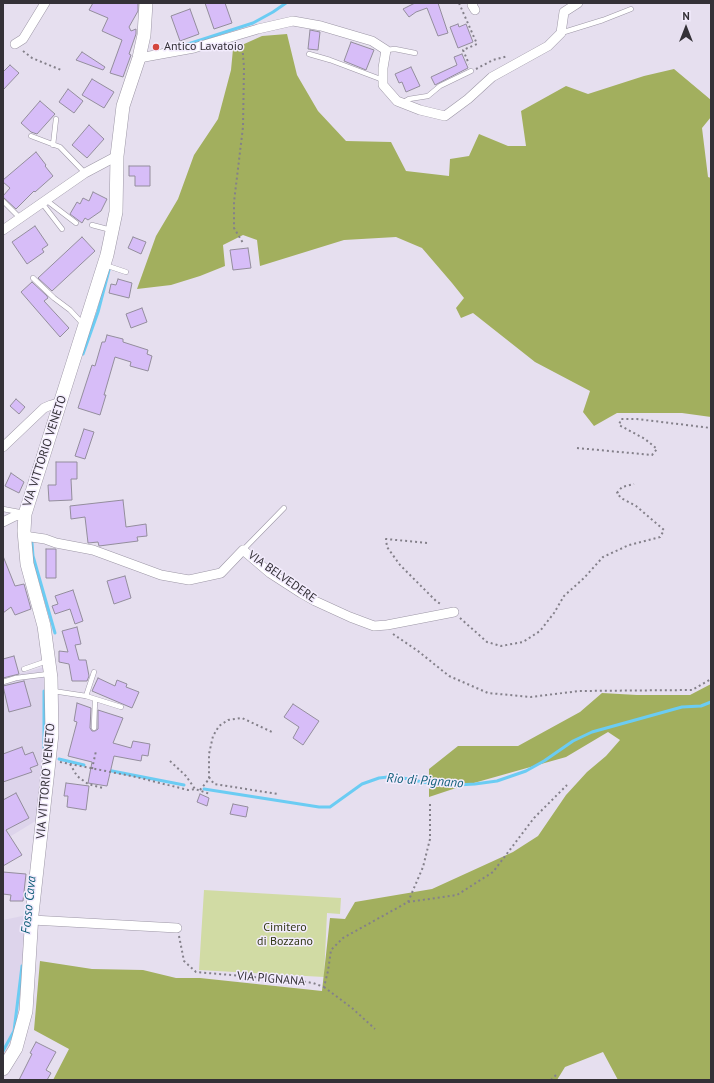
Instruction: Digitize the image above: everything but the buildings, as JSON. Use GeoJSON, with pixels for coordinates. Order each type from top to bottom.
{"type":"FeatureCollection","features":[{"type":"Feature","properties":{"kind":"street"},"geometry":{"type":"LineString","coordinates":[[15,44],[24,39],[45,3]]}},
{"type":"Feature","properties":{"kind":"street","name":"VIA VITTORIO VENETO"},"geometry":{"type":"LineString","coordinates":[[3,1068],[16,1048],[26,1011],[32,920],[52,734],[50,674],[44,626],[27,564],[24,536],[25,514],[85,326],[108,266],[112,230],[116,212],[117,156],[123,106],[144,35],[146,3]]}},
{"type":"Feature","properties":{"kind":"street"},"geometry":{"type":"LineString","coordinates":[[138,58],[194,48],[293,21],[321,26],[372,41],[386,50],[383,68],[383,85],[397,101],[420,110],[445,116],[468,99],[492,77],[548,46],[561,33],[564,12],[578,3]]}},
{"type":"Feature","properties":{"kind":"street"},"geometry":{"type":"LineString","coordinates":[[3,230],[86,173],[117,156]]}},
{"type":"Feature","properties":{"kind":"street"},"geometry":{"type":"LineString","coordinates":[[3,447],[44,408],[62,402]]}},
{"type":"Feature","properties":{"kind":"street"},"geometry":{"type":"LineString","coordinates":[[3,522],[14,516],[25,514]]}},
{"type":"Feature","properties":{"kind":"street","name":"VIA BELVEDERE"},"geometry":{"type":"LineString","coordinates":[[24,536],[45,539],[56,543],[93,550],[161,575],[189,580],[221,573],[243,550],[270,572],[301,593],[336,611],[374,626],[395,624],[454,612]]}},
{"type":"Feature","properties":{"kind":"street"},"geometry":{"type":"LineString","coordinates":[[32,920],[177,928]]}},
{"type":"Feature","properties":{"kind":"lane"},"geometry":{"type":"LineString","coordinates":[[561,33],[603,20],[631,9]]}},
{"type":"Feature","properties":{"kind":"lane"},"geometry":{"type":"LineString","coordinates":[[386,50],[395,49],[415,53]]}},
{"type":"Feature","properties":{"kind":"lane"},"geometry":{"type":"LineString","coordinates":[[309,54],[330,60],[383,80]]}},
{"type":"Feature","properties":{"kind":"lane"},"geometry":{"type":"LineString","coordinates":[[402,103],[409,99],[428,96],[440,86],[472,71]]}},
{"type":"Feature","properties":{"kind":"lane"},"geometry":{"type":"LineString","coordinates":[[54,145],[56,119]]}},
{"type":"Feature","properties":{"kind":"lane"},"geometry":{"type":"LineString","coordinates":[[31,136],[60,147],[86,173]]}},
{"type":"Feature","properties":{"kind":"lane"},"geometry":{"type":"LineString","coordinates":[[3,201],[20,218]]}},
{"type":"Feature","properties":{"kind":"lane"},"geometry":{"type":"LineString","coordinates":[[44,202],[76,223]]}},
{"type":"Feature","properties":{"kind":"lane"},"geometry":{"type":"LineString","coordinates":[[44,202],[62,229]]}},
{"type":"Feature","properties":{"kind":"lane"},"geometry":{"type":"LineString","coordinates":[[92,225],[112,230]]}},
{"type":"Feature","properties":{"kind":"lane"},"geometry":{"type":"LineString","coordinates":[[108,266],[126,272]]}},
{"type":"Feature","properties":{"kind":"lane"},"geometry":{"type":"LineString","coordinates":[[33,278],[54,298],[70,310],[85,326]]}},
{"type":"Feature","properties":{"kind":"lane"},"geometry":{"type":"LineString","coordinates":[[243,550],[284,508]]}},
{"type":"Feature","properties":{"kind":"lane"},"geometry":{"type":"LineString","coordinates":[[3,510],[25,514]]}},
{"type":"Feature","properties":{"kind":"lane"},"geometry":{"type":"LineString","coordinates":[[24,670],[48,660]]}},
{"type":"Feature","properties":{"kind":"lane"},"geometry":{"type":"LineString","coordinates":[[86,696],[94,672]]}},
{"type":"Feature","properties":{"kind":"lane"},"geometry":{"type":"LineString","coordinates":[[3,682],[16,678],[50,674]]}},
{"type":"Feature","properties":{"kind":"lane"},"geometry":{"type":"LineString","coordinates":[[51,691],[86,696],[121,706]]}},
{"type":"Feature","properties":{"kind":"lane"},"geometry":{"type":"LineString","coordinates":[[94,728],[95,699]]}},
{"type":"Feature","properties":{"kind":"path"},"geometry":{"type":"LineString","coordinates":[[459,3],[477,44],[463,50],[472,71]]}},
{"type":"Feature","properties":{"kind":"path"},"geometry":{"type":"LineString","coordinates":[[241,34],[244,67],[243,127],[234,202],[234,228],[243,243]]}},
{"type":"Feature","properties":{"kind":"path"},"geometry":{"type":"LineString","coordinates":[[15,44],[32,58],[61,70]]}},
{"type":"Feature","properties":{"kind":"path"},"geometry":{"type":"LineString","coordinates":[[577,448],[652,455],[657,449],[645,439],[619,425],[621,419],[638,419],[711,428]]}},
{"type":"Feature","properties":{"kind":"path"},"geometry":{"type":"LineString","coordinates":[[427,543],[386,539],[388,547],[400,565],[437,602],[454,612],[487,642],[501,646],[523,642],[540,631],[554,613],[564,596],[584,578],[603,557],[629,545],[660,537],[664,530],[636,506],[621,498],[617,493],[622,487],[634,484]]}},
{"type":"Feature","properties":{"kind":"path"},"geometry":{"type":"LineString","coordinates":[[374,626],[390,632],[418,651],[449,676],[488,693],[531,697],[579,691],[692,690],[711,679]]}},
{"type":"Feature","properties":{"kind":"path"},"geometry":{"type":"LineString","coordinates":[[200,790],[209,779],[209,754],[214,736],[219,726],[228,720],[242,718],[272,732]]}},
{"type":"Feature","properties":{"kind":"path"},"geometry":{"type":"LineString","coordinates":[[92,769],[96,751]]}},
{"type":"Feature","properties":{"kind":"path"},"geometry":{"type":"LineString","coordinates":[[49,760],[136,777],[188,790],[200,790],[210,794]]}},
{"type":"Feature","properties":{"kind":"path"},"geometry":{"type":"LineString","coordinates":[[170,761],[186,776],[195,789]]}},
{"type":"Feature","properties":{"kind":"path"},"geometry":{"type":"LineString","coordinates":[[70,764],[76,776],[88,784],[103,788]]}},
{"type":"Feature","properties":{"kind":"path"},"geometry":{"type":"LineString","coordinates":[[209,776],[214,784],[278,794]]}},
{"type":"Feature","properties":{"kind":"path"},"geometry":{"type":"LineString","coordinates":[[375,1029],[352,1008],[324,987],[331,950],[343,938],[408,902],[457,894],[493,872],[534,818],[567,785]]}},
{"type":"Feature","properties":{"kind":"path"},"geometry":{"type":"LineString","coordinates":[[408,902],[423,867],[430,839],[430,801]]}},
{"type":"Feature","properties":{"kind":"path","name":"VIA PIGNANA"},"geometry":{"type":"LineString","coordinates":[[177,928],[184,961],[196,972],[300,981],[313,983],[324,987]]}},
{"type":"Feature","properties":{"kind":"path"},"geometry":{"type":"LineString","coordinates":[[551,1080],[557,1074]]}},
{"type":"Feature","properties":{"kind":"shaded area"},"geometry":{"type":"Polygon","coordinates":[[[49,666],[42,817],[3,841],[3,678],[49,666]]]}},
{"type":"Feature","properties":{"kind":"shaded area"},"geometry":{"type":"Polygon","coordinates":[[[32,914],[26,1011],[3,1069],[3,920],[32,914]]]}},
{"type":"Feature","properties":{"kind":"green space"},"geometry":{"type":"Polygon","coordinates":[[[287,34],[297,75],[318,111],[346,141],[391,142],[406,171],[449,176],[450,159],[469,156],[479,134],[508,146],[526,146],[521,111],[566,86],[588,94],[644,76],[674,69],[711,100],[711,117],[702,128],[708,177],[711,178],[711,417],[682,413],[617,413],[594,426],[583,412],[590,391],[535,362],[473,313],[461,318],[456,308],[464,298],[452,283],[422,248],[396,237],[344,240],[260,266],[257,240],[243,235],[223,245],[225,266],[171,285],[137,289],[156,236],[178,199],[194,155],[218,119],[231,70],[233,49],[262,36],[287,34]]]}},
{"type":"Feature","properties":{"kind":"green space"},"geometry":{"type":"Polygon","coordinates":[[[711,684],[711,1080],[618,1080],[603,1052],[565,1067],[557,1080],[53,1080],[69,1049],[34,1030],[40,961],[92,969],[143,970],[176,978],[200,978],[322,991],[330,918],[345,919],[355,902],[432,889],[513,852],[538,836],[566,795],[587,772],[606,756],[620,740],[608,732],[566,757],[429,797],[429,769],[458,746],[518,746],[580,712],[602,693],[637,695],[690,695],[711,684]]]}},
{"type":"Feature","properties":{"kind":"green space","name":"Cimitero di Bozzano"},"geometry":{"type":"Polygon","coordinates":[[[204,890],[341,898],[340,914],[327,913],[324,977],[199,970],[204,890]]]}},
{"type":"Feature","properties":{"kind":"waterway"},"geometry":{"type":"LineString","coordinates":[[185,45],[253,23],[286,3]]}},
{"type":"Feature","properties":{"kind":"waterway"},"geometry":{"type":"LineString","coordinates":[[83,354],[98,312],[109,270]]}},
{"type":"Feature","properties":{"kind":"waterway"},"geometry":{"type":"LineString","coordinates":[[32,543],[33,556],[55,633]]}},
{"type":"Feature","properties":{"kind":"waterway"},"geometry":{"type":"LineString","coordinates":[[44,691],[44,748]]}},
{"type":"Feature","properties":{"kind":"waterway","name":"Rio di Pignano"},"geometry":{"type":"LineString","coordinates":[[204,789],[319,807],[330,807],[362,784],[379,778],[403,778],[428,783],[457,785],[497,781],[526,771],[544,761],[573,741],[592,732],[682,707],[701,706],[711,702]]}},
{"type":"Feature","properties":{"kind":"waterway","name":"Rio di Pignano"},"geometry":{"type":"LineString","coordinates":[[59,759],[84,765]]}},
{"type":"Feature","properties":{"kind":"waterway","name":"Rio di Pignano"},"geometry":{"type":"LineString","coordinates":[[107,770],[184,785]]}},
{"type":"Feature","properties":{"kind":"waterway","name":"Fosso Cava"},"geometry":{"type":"LineString","coordinates":[[3,1051],[14,1031],[22,966]]}},
{"type":"Feature","properties":{"kind":"place","name":"Antico Lavatoio"},"geometry":{"type":"Point","coordinates":[156,47]}}]}
